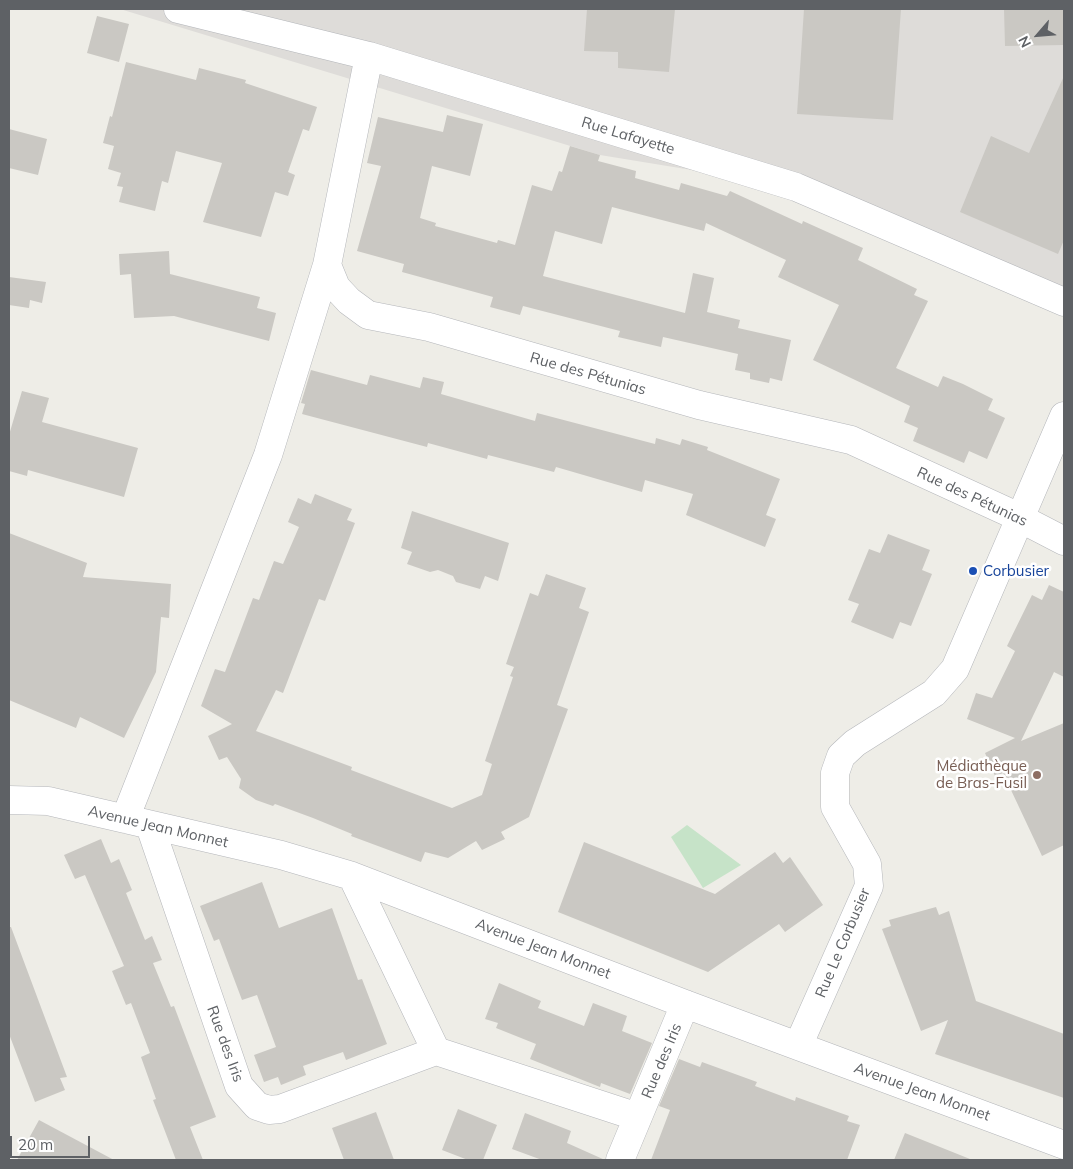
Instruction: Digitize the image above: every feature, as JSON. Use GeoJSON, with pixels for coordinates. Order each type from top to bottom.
{"type":"FeatureCollection","features":[{"type":"Feature","properties":{"kind":"street","name":"Rue Lafayette"},"geometry":{"type":"LineString","coordinates":[[178,9],[369,56],[796,187],[1064,302]]}},
{"type":"Feature","properties":{"kind":"street"},"geometry":{"type":"LineString","coordinates":[[137,822],[268,455],[327,265],[369,56]]}},
{"type":"Feature","properties":{"kind":"street","name":"Rue des Pétunias"},"geometry":{"type":"LineString","coordinates":[[327,265],[336,287],[349,301],[368,315],[429,328],[699,406],[851,440],[1021,518],[1064,541]]}},
{"type":"Feature","properties":{"kind":"street","name":"Rue Le Corbusier"},"geometry":{"type":"LineString","coordinates":[[798,1046],[869,886],[866,864],[836,807],[835,773],[842,756],[855,743],[934,693],[955,670],[1064,416]]}},
{"type":"Feature","properties":{"kind":"street","name":"Avenue Jean Monnet"},"geometry":{"type":"LineString","coordinates":[[9,800],[48,801],[281,856],[352,876],[685,1004],[1064,1145]]}},
{"type":"Feature","properties":{"kind":"street","name":"Rue des Iris"},"geometry":{"type":"LineString","coordinates":[[137,822],[239,1086],[258,1106],[270,1110],[280,1109],[436,1051],[638,1117]]}},
{"type":"Feature","properties":{"kind":"street"},"geometry":{"type":"LineString","coordinates":[[352,876],[436,1051]]}},
{"type":"Feature","properties":{"kind":"street","name":"Rue des Iris"},"geometry":{"type":"LineString","coordinates":[[620,1160],[685,1004]]}},
{"type":"Feature","properties":{"kind":"shaded area"},"geometry":{"type":"Polygon","coordinates":[[[120,9],[1064,9],[1064,302],[796,187],[600,155],[120,9]]]}},
{"type":"Feature","properties":{"kind":"green space"},"geometry":{"type":"Polygon","coordinates":[[[687,825],[741,865],[703,888],[671,837],[687,825]]]}},
{"type":"Feature","properties":{"kind":"building"},"geometry":{"type":"Polygon","coordinates":[[[587,9],[675,9],[669,72],[618,68],[618,52],[584,51],[587,9]]]}},
{"type":"Feature","properties":{"kind":"building"},"geometry":{"type":"Polygon","coordinates":[[[804,9],[901,9],[893,120],[797,114],[804,9]]]}},
{"type":"Feature","properties":{"kind":"building"},"geometry":{"type":"Polygon","coordinates":[[[1004,9],[1064,9],[1064,45],[1005,46],[1004,9]]]}},
{"type":"Feature","properties":{"kind":"building"},"geometry":{"type":"Polygon","coordinates":[[[97,16],[129,24],[119,62],[87,53],[97,16]]]}},
{"type":"Feature","properties":{"kind":"building"},"geometry":{"type":"Polygon","coordinates":[[[126,62],[196,80],[199,68],[246,80],[245,83],[317,107],[309,131],[303,129],[288,172],[295,175],[288,196],[275,192],[261,237],[203,222],[222,163],[176,151],[168,183],[162,181],[155,211],[119,202],[123,187],[117,186],[121,173],[108,169],[114,146],[103,143],[110,116],[112,117],[126,62]]]}},
{"type":"Feature","properties":{"kind":"building"},"geometry":{"type":"Polygon","coordinates":[[[1064,76],[1064,240],[1058,254],[960,212],[991,136],[1029,153],[1064,76]]]}},
{"type":"Feature","properties":{"kind":"building"},"geometry":{"type":"Polygon","coordinates":[[[447,115],[483,124],[470,176],[432,166],[420,218],[436,223],[435,226],[497,243],[498,240],[515,245],[532,185],[552,191],[559,171],[562,172],[570,146],[600,155],[598,161],[636,171],[635,178],[679,190],[681,183],[727,196],[730,191],[802,224],[803,221],[863,248],[858,260],[917,289],[914,295],[928,301],[896,368],[938,387],[943,376],[963,384],[993,399],[988,410],[1005,418],[987,459],[969,451],[964,463],[913,441],[918,428],[904,422],[910,406],[813,360],[839,305],[778,277],[786,260],[706,223],[704,231],[612,207],[602,244],[555,231],[543,276],[685,313],[693,273],[714,278],[707,312],[740,320],[738,328],[791,340],[782,381],[770,378],[769,383],[750,379],[750,373],[735,370],[738,354],[663,337],[661,347],[618,337],[620,331],[523,306],[520,315],[490,307],[493,297],[402,272],[404,264],[357,251],[381,166],[367,163],[378,117],[443,132],[447,115]]]}},
{"type":"Feature","properties":{"kind":"building"},"geometry":{"type":"Polygon","coordinates":[[[9,129],[47,139],[38,175],[9,168],[9,129]]]}},
{"type":"Feature","properties":{"kind":"building"},"geometry":{"type":"Polygon","coordinates":[[[169,251],[170,274],[260,297],[257,308],[276,313],[269,341],[174,316],[134,318],[131,274],[120,275],[119,254],[169,251]]]}},
{"type":"Feature","properties":{"kind":"building"},"geometry":{"type":"Polygon","coordinates":[[[9,277],[46,282],[42,303],[30,300],[29,308],[9,305],[9,277]]]}},
{"type":"Feature","properties":{"kind":"building"},"geometry":{"type":"Polygon","coordinates":[[[311,370],[367,385],[370,375],[420,388],[423,377],[444,382],[441,394],[535,421],[537,413],[655,444],[656,438],[680,445],[682,439],[708,447],[707,450],[780,479],[766,515],[776,519],[765,547],[686,515],[693,494],[645,480],[642,492],[556,467],[554,472],[488,455],[487,459],[428,443],[427,447],[302,414],[305,404],[301,403],[311,370]]]}},
{"type":"Feature","properties":{"kind":"building"},"geometry":{"type":"Polygon","coordinates":[[[22,391],[49,398],[42,422],[138,448],[124,497],[28,470],[27,476],[9,471],[9,435],[22,391]]]}},
{"type":"Feature","properties":{"kind":"building"},"geometry":{"type":"Polygon","coordinates":[[[315,494],[352,509],[347,520],[355,523],[325,601],[319,599],[283,693],[276,690],[256,731],[352,767],[351,770],[452,808],[482,795],[492,764],[485,761],[513,677],[510,676],[514,667],[506,664],[530,593],[538,596],[546,574],[586,588],[579,608],[589,612],[557,705],[568,709],[529,817],[501,832],[505,839],[482,850],[476,841],[448,858],[425,852],[421,862],[351,836],[352,834],[313,818],[275,804],[273,806],[256,800],[239,788],[241,779],[227,757],[219,760],[208,736],[232,724],[201,706],[215,669],[225,672],[253,598],[259,600],[274,561],[283,564],[299,527],[288,522],[298,498],[311,504],[315,494]]]}},
{"type":"Feature","properties":{"kind":"building"},"geometry":{"type":"Polygon","coordinates":[[[412,511],[509,543],[498,581],[485,576],[480,589],[456,582],[453,576],[438,570],[430,572],[407,564],[412,552],[401,548],[412,511]]]}},
{"type":"Feature","properties":{"kind":"building"},"geometry":{"type":"Polygon","coordinates":[[[9,533],[87,563],[83,577],[171,584],[169,618],[161,617],[156,672],[124,738],[80,717],[76,728],[9,700],[9,533]]]}},
{"type":"Feature","properties":{"kind":"building"},"geometry":{"type":"Polygon","coordinates":[[[888,534],[930,550],[922,570],[932,574],[911,626],[900,622],[893,639],[851,622],[859,604],[848,600],[869,549],[880,553],[888,534]]]}},
{"type":"Feature","properties":{"kind":"building"},"geometry":{"type":"Polygon","coordinates":[[[1049,585],[1064,592],[1064,677],[1054,672],[1021,741],[1064,723],[1064,845],[1042,856],[1003,773],[995,776],[985,753],[1015,738],[967,719],[976,693],[992,698],[1015,651],[1007,646],[1032,595],[1042,600],[1049,585]]]}},
{"type":"Feature","properties":{"kind":"building"},"geometry":{"type":"Polygon","coordinates":[[[101,839],[111,863],[119,859],[132,890],[126,893],[145,940],[152,936],[162,960],[153,963],[171,1007],[174,1006],[216,1117],[190,1127],[203,1160],[176,1160],[153,1100],[156,1099],[141,1057],[150,1053],[131,1003],[126,1005],[112,971],[124,966],[85,875],[75,879],[64,855],[101,839]]]}},
{"type":"Feature","properties":{"kind":"building"},"geometry":{"type":"Polygon","coordinates":[[[584,842],[715,894],[775,852],[783,863],[790,857],[823,905],[785,932],[779,924],[708,972],[558,912],[584,842]]]}},
{"type":"Feature","properties":{"kind":"building"},"geometry":{"type":"Polygon","coordinates":[[[262,882],[279,928],[332,908],[358,980],[362,979],[387,1044],[346,1060],[343,1052],[303,1066],[306,1075],[281,1085],[278,1077],[264,1082],[254,1055],[276,1047],[257,995],[242,1000],[219,939],[214,941],[200,906],[262,882]]]}},
{"type":"Feature","properties":{"kind":"building"},"geometry":{"type":"Polygon","coordinates":[[[936,907],[939,915],[949,911],[976,1001],[1064,1034],[1064,1098],[935,1054],[948,1020],[921,1031],[882,929],[891,926],[889,920],[936,907]]]}},
{"type":"Feature","properties":{"kind":"building"},"geometry":{"type":"Polygon","coordinates":[[[9,927],[11,927],[67,1077],[60,1078],[65,1090],[35,1102],[9,1034],[9,927]]]}},
{"type":"Feature","properties":{"kind":"building"},"geometry":{"type":"Polygon","coordinates":[[[499,983],[541,1001],[538,1008],[584,1026],[593,1003],[627,1016],[622,1031],[652,1043],[630,1094],[601,1083],[600,1087],[530,1059],[536,1044],[496,1028],[498,1023],[485,1019],[499,983]]]}},
{"type":"Feature","properties":{"kind":"building"},"geometry":{"type":"Polygon","coordinates":[[[679,1059],[700,1067],[702,1062],[757,1082],[755,1086],[795,1101],[796,1097],[849,1116],[847,1121],[860,1125],[847,1160],[651,1160],[670,1110],[659,1106],[679,1059]]]}},
{"type":"Feature","properties":{"kind":"building"},"geometry":{"type":"Polygon","coordinates":[[[458,1109],[497,1125],[483,1160],[468,1160],[442,1150],[458,1109]]]}},
{"type":"Feature","properties":{"kind":"building"},"geometry":{"type":"Polygon","coordinates":[[[376,1112],[394,1160],[344,1160],[332,1128],[376,1112]]]}},
{"type":"Feature","properties":{"kind":"building"},"geometry":{"type":"Polygon","coordinates":[[[525,1113],[571,1131],[567,1143],[605,1160],[542,1160],[512,1149],[525,1113]]]}},
{"type":"Feature","properties":{"kind":"building"},"geometry":{"type":"Polygon","coordinates":[[[39,1120],[114,1160],[17,1160],[39,1120]]]}},
{"type":"Feature","properties":{"kind":"building"},"geometry":{"type":"Polygon","coordinates":[[[905,1133],[970,1159],[970,1160],[894,1160],[905,1133]]]}},
{"type":"Feature","properties":{"kind":"place","name":"Corbusier"},"geometry":{"type":"Point","coordinates":[973,571]}},
{"type":"Feature","properties":{"kind":"place","name":"Médiathèque de Bras-Fusil"},"geometry":{"type":"Point","coordinates":[1037,775]}}]}
